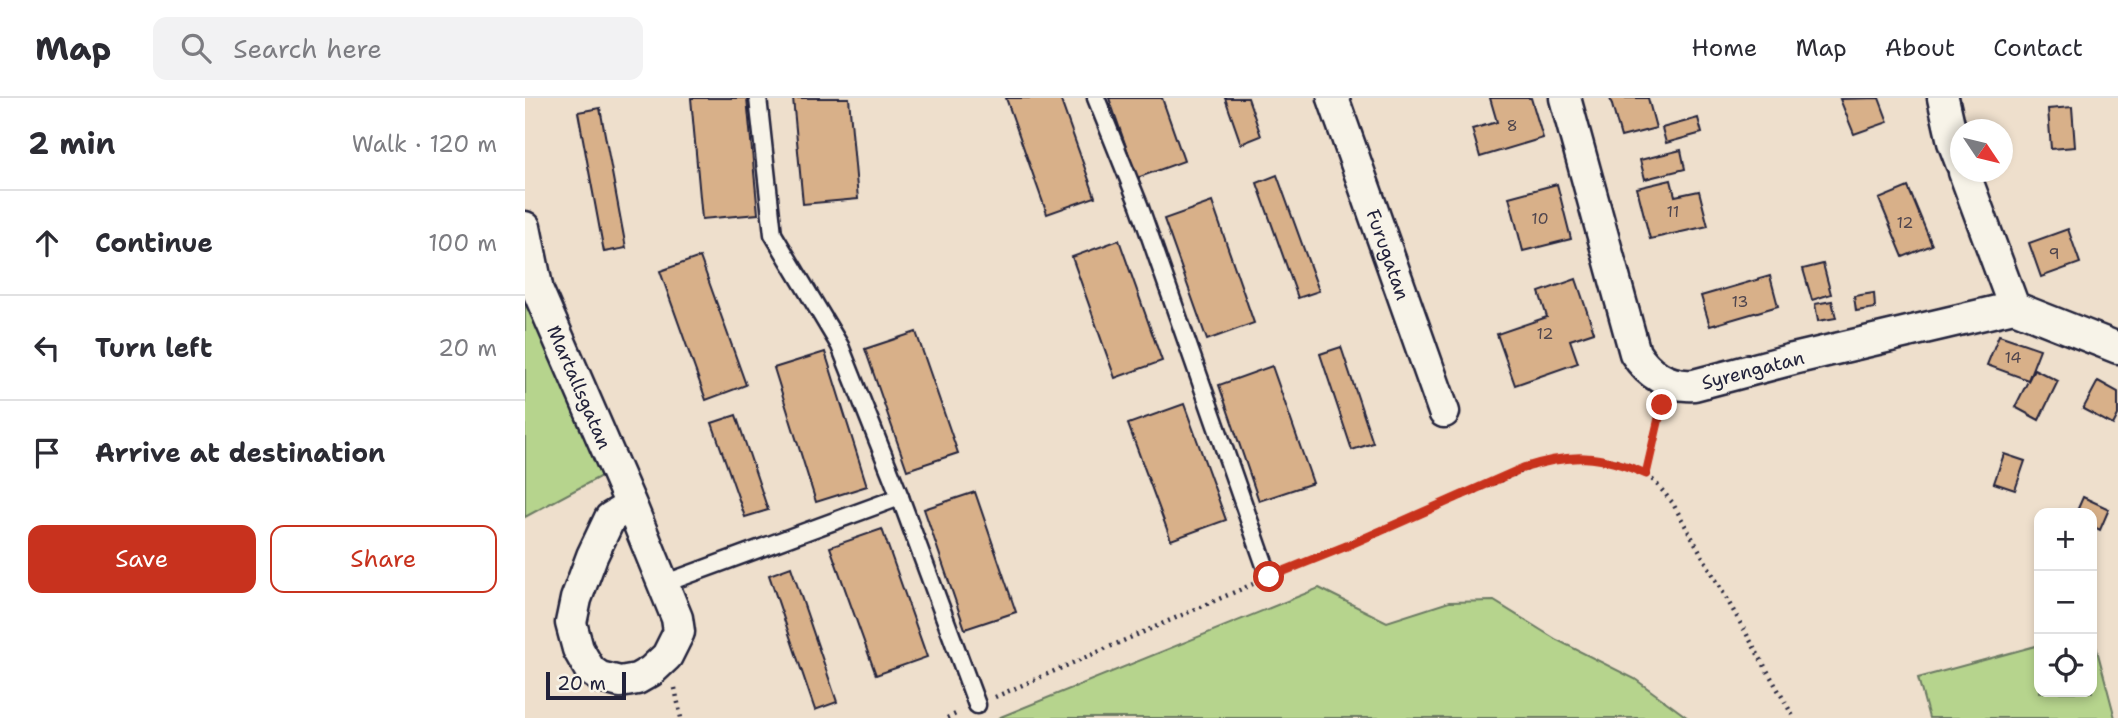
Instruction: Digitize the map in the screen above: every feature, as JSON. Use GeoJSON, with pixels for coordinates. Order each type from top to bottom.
{"type":"FeatureCollection","features":[{"type":"Feature","properties":{"kind":"street","name":"Furugatan"},"geometry":{"type":"LineString","coordinates":[[1333,98],[1444,412]]}},
{"type":"Feature","properties":{"kind":"street"},"geometry":{"type":"LineString","coordinates":[[1565,98],[1635,353],[1648,370],[1670,383]]}},
{"type":"Feature","properties":{"kind":"street"},"geometry":{"type":"LineString","coordinates":[[1943,98],[1950,132]]}},
{"type":"Feature","properties":{"kind":"street"},"geometry":{"type":"LineString","coordinates":[[1968,182],[2014,307],[2118,348]]}},
{"type":"Feature","properties":{"kind":"street","name":"Martallsgatan"},"geometry":{"type":"LineString","coordinates":[[525,227],[538,291],[631,505],[677,618],[679,632],[667,656],[651,671],[637,679],[620,682],[600,677],[590,670],[577,649],[571,623],[576,599],[610,518],[631,505]]}},
{"type":"Feature","properties":{"kind":"street","name":"Syrengatan"},"geometry":{"type":"LineString","coordinates":[[1670,383],[1695,385],[2014,307]]}},
{"type":"Feature","properties":{"kind":"lane"},"geometry":{"type":"LineString","coordinates":[[758,98],[773,234],[840,346],[900,497],[977,705]]}},
{"type":"Feature","properties":{"kind":"lane"},"geometry":{"type":"LineString","coordinates":[[1096,98],[1139,205],[1269,577]]}},
{"type":"Feature","properties":{"kind":"lane"},"geometry":{"type":"LineString","coordinates":[[663,584],[900,497]]}},
{"type":"Feature","properties":{"kind":"path"},"geometry":{"type":"LineString","coordinates":[[1646,474],[1662,405],[1670,383]]}},
{"type":"Feature","properties":{"kind":"path"},"geometry":{"type":"LineString","coordinates":[[947,718],[1523,468],[1571,456],[1595,458],[1646,474],[1672,502],[1794,718]]}},
{"type":"Feature","properties":{"kind":"green space"},"geometry":{"type":"Polygon","coordinates":[[[525,274],[605,474],[525,517],[525,274]]]}},
{"type":"Feature","properties":{"kind":"green space"},"geometry":{"type":"Polygon","coordinates":[[[1319,588],[1387,622],[1449,602],[1494,601],[1557,640],[1635,679],[1688,718],[998,718],[1319,588]]]}},
{"type":"Feature","properties":{"kind":"green space"},"geometry":{"type":"Polygon","coordinates":[[[2034,646],[2034,697],[2097,697],[2097,650],[2115,718],[1929,718],[1918,678],[2034,646]]]}},
{"type":"Feature","properties":{"kind":"building"},"geometry":{"type":"Polygon","coordinates":[[[691,98],[747,98],[758,214],[702,219],[691,98]]]}},
{"type":"Feature","properties":{"kind":"building"},"geometry":{"type":"Polygon","coordinates":[[[793,98],[849,98],[858,199],[803,204],[793,98]]]}},
{"type":"Feature","properties":{"kind":"building"},"geometry":{"type":"Polygon","coordinates":[[[1006,98],[1060,98],[1095,197],[1047,214],[1006,98]]]}},
{"type":"Feature","properties":{"kind":"building"},"geometry":{"type":"Polygon","coordinates":[[[1109,98],[1162,98],[1184,161],[1137,178],[1109,98]]]}},
{"type":"Feature","properties":{"kind":"building"},"geometry":{"type":"Polygon","coordinates":[[[1225,98],[1248,98],[1261,136],[1241,144],[1225,98]]]}},
{"type":"Feature","properties":{"kind":"building"},"geometry":{"type":"Polygon","coordinates":[[[1490,98],[1531,98],[1543,138],[1480,157],[1472,129],[1497,122],[1490,98]]]}},
{"type":"Feature","properties":{"kind":"building"},"geometry":{"type":"Polygon","coordinates":[[[1610,98],[1648,98],[1656,128],[1621,137],[1610,98]]]}},
{"type":"Feature","properties":{"kind":"building"},"geometry":{"type":"Polygon","coordinates":[[[1879,98],[1888,122],[1854,134],[1840,99],[1879,98]]]}},
{"type":"Feature","properties":{"kind":"building"},"geometry":{"type":"Polygon","coordinates":[[[2072,107],[2075,147],[2051,149],[2048,109],[2072,107]]]}},
{"type":"Feature","properties":{"kind":"building"},"geometry":{"type":"Polygon","coordinates":[[[600,108],[626,248],[604,252],[578,112],[600,108]]]}},
{"type":"Feature","properties":{"kind":"building"},"geometry":{"type":"Polygon","coordinates":[[[1698,118],[1702,133],[1666,143],[1662,128],[1698,118]]]}},
{"type":"Feature","properties":{"kind":"building"},"geometry":{"type":"Polygon","coordinates":[[[1681,150],[1685,169],[1645,179],[1640,160],[1681,150]]]}},
{"type":"Feature","properties":{"kind":"building"},"geometry":{"type":"Polygon","coordinates":[[[1277,175],[1319,291],[1298,298],[1257,183],[1277,175]]]}},
{"type":"Feature","properties":{"kind":"building"},"geometry":{"type":"Polygon","coordinates":[[[1671,180],[1675,196],[1699,191],[1708,226],[1650,239],[1637,188],[1671,180]]]}},
{"type":"Feature","properties":{"kind":"building"},"geometry":{"type":"Polygon","coordinates":[[[1557,184],[1571,239],[1523,251],[1509,197],[1557,184]]]}},
{"type":"Feature","properties":{"kind":"building"},"geometry":{"type":"Polygon","coordinates":[[[1908,187],[1932,245],[1903,257],[1879,199],[1908,187]]]}},
{"type":"Feature","properties":{"kind":"building"},"geometry":{"type":"Polygon","coordinates":[[[1212,202],[1254,323],[1207,340],[1164,219],[1212,202]]]}},
{"type":"Feature","properties":{"kind":"building"},"geometry":{"type":"Polygon","coordinates":[[[2068,229],[2080,263],[2041,277],[2029,243],[2068,229]]]}},
{"type":"Feature","properties":{"kind":"building"},"geometry":{"type":"Polygon","coordinates":[[[1119,240],[1162,361],[1115,378],[1072,257],[1119,240]]]}},
{"type":"Feature","properties":{"kind":"building"},"geometry":{"type":"Polygon","coordinates":[[[700,257],[746,385],[706,400],[660,271],[700,257]]]}},
{"type":"Feature","properties":{"kind":"building"},"geometry":{"type":"Polygon","coordinates":[[[1823,264],[1831,294],[1812,300],[1803,269],[1823,264]]]}},
{"type":"Feature","properties":{"kind":"building"},"geometry":{"type":"Polygon","coordinates":[[[1770,276],[1778,306],[1710,326],[1701,296],[1770,276]]]}},
{"type":"Feature","properties":{"kind":"building"},"geometry":{"type":"Polygon","coordinates":[[[1576,279],[1594,332],[1570,340],[1578,363],[1515,385],[1497,334],[1547,317],[1539,292],[1576,279]]]}},
{"type":"Feature","properties":{"kind":"building"},"geometry":{"type":"Polygon","coordinates":[[[1874,293],[1875,308],[1856,311],[1854,296],[1874,293]]]}},
{"type":"Feature","properties":{"kind":"building"},"geometry":{"type":"Polygon","coordinates":[[[1832,301],[1836,318],[1818,321],[1815,304],[1832,301]]]}},
{"type":"Feature","properties":{"kind":"building"},"geometry":{"type":"Polygon","coordinates":[[[916,332],[958,453],[907,470],[865,349],[916,332]]]}},
{"type":"Feature","properties":{"kind":"building"},"geometry":{"type":"Polygon","coordinates":[[[1999,335],[2040,349],[2028,380],[1987,365],[1999,335]]]}},
{"type":"Feature","properties":{"kind":"building"},"geometry":{"type":"Polygon","coordinates":[[[1341,347],[1373,443],[1352,450],[1320,354],[1341,347]]]}},
{"type":"Feature","properties":{"kind":"building"},"geometry":{"type":"Polygon","coordinates":[[[825,352],[867,486],[816,502],[774,368],[825,352]]]}},
{"type":"Feature","properties":{"kind":"building"},"geometry":{"type":"Polygon","coordinates":[[[1272,366],[1313,483],[1259,501],[1219,385],[1272,366]]]}},
{"type":"Feature","properties":{"kind":"building"},"geometry":{"type":"Polygon","coordinates":[[[2034,369],[2058,381],[2039,420],[2015,407],[2034,369]]]}},
{"type":"Feature","properties":{"kind":"building"},"geometry":{"type":"Polygon","coordinates":[[[2098,381],[2118,392],[2118,415],[2113,425],[2083,409],[2098,381]]]}},
{"type":"Feature","properties":{"kind":"building"},"geometry":{"type":"Polygon","coordinates":[[[1184,404],[1226,520],[1171,540],[1128,424],[1184,404]]]}},
{"type":"Feature","properties":{"kind":"building"},"geometry":{"type":"Polygon","coordinates":[[[736,415],[768,510],[745,517],[712,423],[736,415]]]}},
{"type":"Feature","properties":{"kind":"building"},"geometry":{"type":"Polygon","coordinates":[[[2004,454],[2025,461],[2015,490],[1994,483],[2004,454]]]}},
{"type":"Feature","properties":{"kind":"building"},"geometry":{"type":"Polygon","coordinates":[[[975,492],[1016,612],[965,629],[924,509],[975,492]]]}},
{"type":"Feature","properties":{"kind":"building"},"geometry":{"type":"Polygon","coordinates":[[[2083,497],[2109,509],[2100,530],[2097,528],[2097,508],[2078,508],[2083,497]]]}},
{"type":"Feature","properties":{"kind":"building"},"geometry":{"type":"Polygon","coordinates":[[[882,529],[927,657],[876,675],[830,547],[882,529]]]}},
{"type":"Feature","properties":{"kind":"building"},"geometry":{"type":"Polygon","coordinates":[[[791,567],[837,702],[815,710],[769,575],[791,567]]]}},
{"type":"Feature","properties":{"kind":"route"},"geometry":{"type":"LineString","coordinates":[[1269,577],[1349,545],[1523,468],[1546,461],[1571,456],[1595,458],[1646,474],[1662,405]]}}]}
